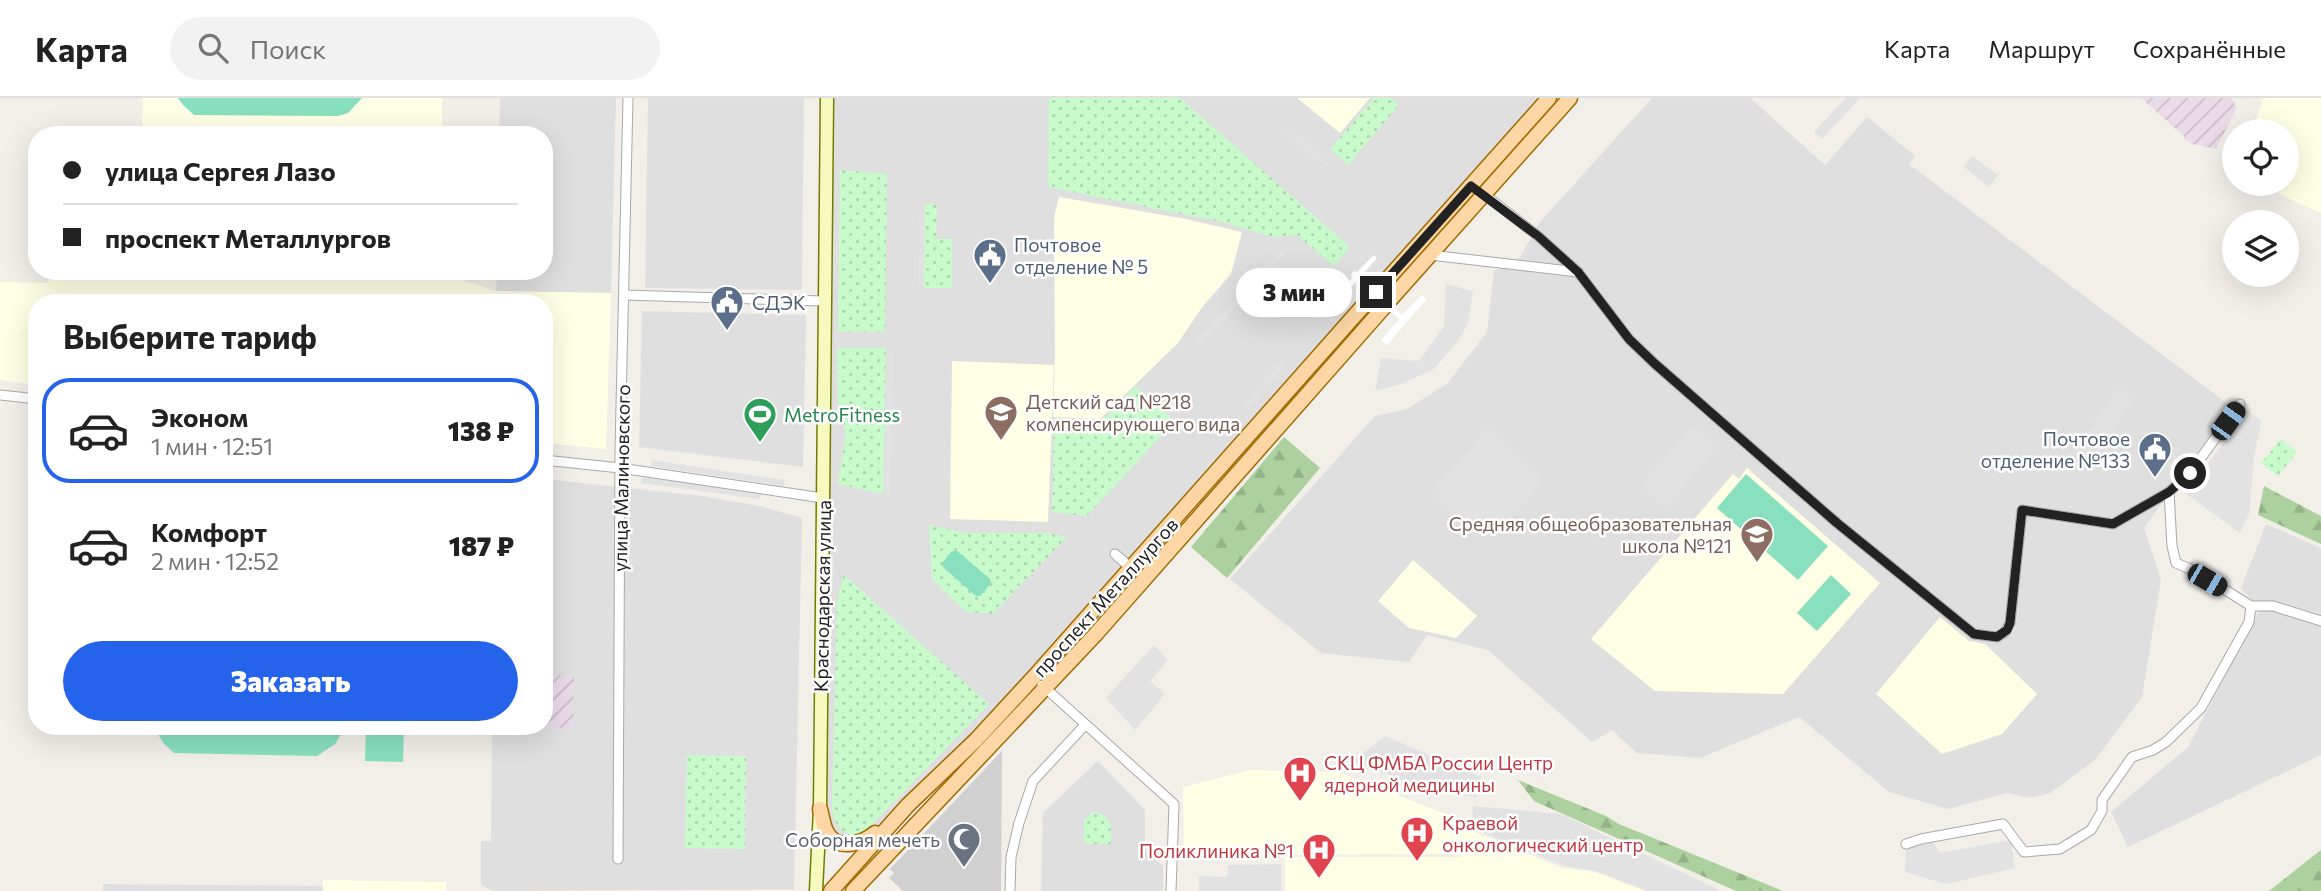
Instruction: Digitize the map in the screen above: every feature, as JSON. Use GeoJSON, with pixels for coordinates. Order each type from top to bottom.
{"type":"FeatureCollection","features":[{"type":"Feature","properties":{"kind":"main road","name":"Краснодарская улица"},"geometry":{"type":"LineString","coordinates":[[817,891],[827,98]]}},
{"type":"Feature","properties":{"kind":"main road","name":"проспект Металлургов"},"geometry":{"type":"LineString","coordinates":[[831,891],[908,805],[976,740],[1034,677],[1549,98]]}},
{"type":"Feature","properties":{"kind":"main road","name":"проспект Металлургов"},"geometry":{"type":"LineString","coordinates":[[853,891],[1046,688],[1570,98]]}},
{"type":"Feature","properties":{"kind":"main road"},"geometry":{"type":"LineString","coordinates":[[1471,186],[1485,195]]}},
{"type":"Feature","properties":{"kind":"main road"},"geometry":{"type":"LineString","coordinates":[[820,809],[826,832],[842,844],[852,845],[865,842],[908,805]]}},
{"type":"Feature","properties":{"kind":"street","name":"улица Малиновского"},"geometry":{"type":"LineString","coordinates":[[618,859],[620,468],[628,98]]}},
{"type":"Feature","properties":{"kind":"street"},"geometry":{"type":"LineString","coordinates":[[1485,195],[1538,236],[1578,272],[1629,339],[1654,363],[1837,523],[1979,636],[1997,637],[2007,630],[2010,623],[2022,510],[2113,524],[2169,492],[2190,473],[2240,404]]}},
{"type":"Feature","properties":{"kind":"street"},"geometry":{"type":"LineString","coordinates":[[1430,255],[1578,272]]}},
{"type":"Feature","properties":{"kind":"street"},"geometry":{"type":"LineString","coordinates":[[624,295],[823,301]]}},
{"type":"Feature","properties":{"kind":"street"},"geometry":{"type":"LineString","coordinates":[[0,395],[28,398]]}},
{"type":"Feature","properties":{"kind":"street"},"geometry":{"type":"LineString","coordinates":[[553,461],[620,468],[823,498]]}},
{"type":"Feature","properties":{"kind":"street"},"geometry":{"type":"LineString","coordinates":[[2169,492],[2172,546],[2176,563],[2195,571],[2251,606],[2273,606],[2321,621]]}},
{"type":"Feature","properties":{"kind":"street"},"geometry":{"type":"LineString","coordinates":[[1115,554],[1131,568]]}},
{"type":"Feature","properties":{"kind":"street"},"geometry":{"type":"LineString","coordinates":[[1906,844],[2003,824],[2024,852],[2060,849],[2091,830],[2102,811],[2102,800],[2132,757],[2166,742],[2201,708],[2249,622],[2251,606]]}},
{"type":"Feature","properties":{"kind":"street"},"geometry":{"type":"LineString","coordinates":[[1034,677],[1174,804],[1171,891]]}},
{"type":"Feature","properties":{"kind":"street"},"geometry":{"type":"LineString","coordinates":[[1010,891],[1011,857],[1033,780],[1085,725]]}},
{"type":"Feature","properties":{"kind":"shaded area"},"geometry":{"type":"Polygon","coordinates":[[[143,98],[442,98],[442,126],[142,126],[143,98]]]}},
{"type":"Feature","properties":{"kind":"shaded area"},"geometry":{"type":"Polygon","coordinates":[[[500,98],[616,98],[611,293],[496,291],[497,280],[553,280],[553,126],[499,126],[500,98]]]}},
{"type":"Feature","properties":{"kind":"shaded area"},"geometry":{"type":"Polygon","coordinates":[[[648,98],[804,98],[802,290],[645,288],[648,98]]]}},
{"type":"Feature","properties":{"kind":"shaded area"},"geometry":{"type":"Polygon","coordinates":[[[827,98],[1549,98],[1034,677],[865,842],[852,845],[826,832],[823,439],[827,98]]]}},
{"type":"Feature","properties":{"kind":"shaded area"},"geometry":{"type":"Polygon","coordinates":[[[1297,98],[1370,98],[1340,133],[1297,98]]]}},
{"type":"Feature","properties":{"kind":"shaded area"},"geometry":{"type":"Polygon","coordinates":[[[1652,98],[1750,98],[1825,165],[1867,117],[1915,156],[1909,164],[2232,407],[2144,528],[2161,579],[2142,697],[2095,760],[2050,793],[2030,798],[2007,793],[1948,809],[1889,792],[1799,717],[1700,758],[1637,753],[1612,730],[1592,742],[1488,650],[1427,635],[1409,662],[1321,653],[1230,579],[1375,416],[1407,409],[1448,383],[1487,332],[1494,271],[1520,257],[1540,222],[1652,98]]]}},
{"type":"Feature","properties":{"kind":"shaded area"},"geometry":{"type":"Polygon","coordinates":[[[1846,98],[1860,98],[1822,139],[1814,132],[1846,98]]]}},
{"type":"Feature","properties":{"kind":"shaded area"},"geometry":{"type":"Polygon","coordinates":[[[2141,98],[2231,98],[2237,108],[2231,119],[2222,119],[2222,137],[2216,149],[2192,144],[2184,139],[2184,136],[2141,98]]]}},
{"type":"Feature","properties":{"kind":"shaded area"},"geometry":{"type":"Polygon","coordinates":[[[2264,98],[2321,98],[2321,213],[2283,196],[2299,196],[2299,119],[2256,119],[2264,98]]]}},
{"type":"Feature","properties":{"kind":"shaded area"},"geometry":{"type":"Polygon","coordinates":[[[1289,128],[1330,163],[1326,168],[1285,132],[1289,128]]]}},
{"type":"Feature","properties":{"kind":"shaded area"},"geometry":{"type":"Polygon","coordinates":[[[1972,156],[1998,175],[1989,187],[1964,167],[1972,156]]]}},
{"type":"Feature","properties":{"kind":"shaded area"},"geometry":{"type":"Polygon","coordinates":[[[1059,197],[1186,219],[1242,232],[1231,274],[1203,306],[1178,343],[1100,419],[1053,417],[1054,217],[1059,197]]]}},
{"type":"Feature","properties":{"kind":"shaded area"},"geometry":{"type":"Polygon","coordinates":[[[919,217],[924,217],[924,286],[918,286],[919,217]]]}},
{"type":"Feature","properties":{"kind":"shaded area"},"geometry":{"type":"Polygon","coordinates":[[[1282,250],[1286,254],[1200,345],[1196,341],[1282,250]]]}},
{"type":"Feature","properties":{"kind":"shaded area"},"geometry":{"type":"Polygon","coordinates":[[[49,280],[462,280],[496,291],[611,293],[606,449],[553,444],[553,294],[28,294],[28,384],[0,380],[0,282],[49,283],[49,280]]]}},
{"type":"Feature","properties":{"kind":"shaded area"},"geometry":{"type":"Polygon","coordinates":[[[1446,284],[1473,291],[1468,323],[1458,341],[1434,369],[1401,384],[1375,391],[1381,358],[1419,361],[1444,326],[1446,284]]]}},
{"type":"Feature","properties":{"kind":"shaded area"},"geometry":{"type":"Polygon","coordinates":[[[642,311],[806,315],[803,467],[639,447],[642,311]]]}},
{"type":"Feature","properties":{"kind":"shaded area"},"geometry":{"type":"Polygon","coordinates":[[[887,352],[893,352],[891,497],[885,497],[887,352]]]}},
{"type":"Feature","properties":{"kind":"shaded area","name":"Детский сад №218 компенсирующего вида"},"geometry":{"type":"Polygon","coordinates":[[[952,361],[1054,365],[1048,522],[950,519],[952,361]]]}},
{"type":"Feature","properties":{"kind":"shaded area"},"geometry":{"type":"Polygon","coordinates":[[[1281,362],[1285,366],[1248,408],[1244,405],[1281,362]]]}},
{"type":"Feature","properties":{"kind":"shaded area"},"geometry":{"type":"Polygon","coordinates":[[[2118,388],[2134,399],[2090,463],[2074,452],[2118,388]]]}},
{"type":"Feature","properties":{"kind":"shaded area"},"geometry":{"type":"Polygon","coordinates":[[[2248,411],[2261,421],[2254,458],[2249,514],[2240,533],[2185,493],[2248,411]]]}},
{"type":"Feature","properties":{"kind":"shaded area"},"geometry":{"type":"Polygon","coordinates":[[[1488,429],[1544,481],[1497,532],[1484,520],[1473,531],[1436,497],[1442,491],[1436,485],[1488,429]]]}},
{"type":"Feature","properties":{"kind":"shaded area"},"geometry":{"type":"Polygon","coordinates":[[[1689,429],[1697,429],[1716,448],[1666,508],[1641,485],[1689,429]]]}},
{"type":"Feature","properties":{"kind":"shaded area"},"geometry":{"type":"Polygon","coordinates":[[[652,460],[784,480],[784,486],[651,466],[652,460]]]}},
{"type":"Feature","properties":{"kind":"shaded area","name":"Средняя общеобразовательная школа №121"},"geometry":{"type":"Polygon","coordinates":[[[1747,468],[1880,583],[1783,694],[1655,691],[1591,639],[1733,474],[1739,479],[1747,468]]]}},
{"type":"Feature","properties":{"kind":"shaded area"},"geometry":{"type":"Polygon","coordinates":[[[642,477],[761,493],[760,499],[641,483],[642,477]]]}},
{"type":"Feature","properties":{"kind":"shaded area"},"geometry":{"type":"Polygon","coordinates":[[[553,480],[702,496],[760,506],[802,518],[794,889],[493,891],[481,885],[481,841],[491,841],[492,735],[553,735],[553,480]]]}},
{"type":"Feature","properties":{"kind":"shaded area"},"geometry":{"type":"Polygon","coordinates":[[[2266,524],[2321,548],[2321,755],[2128,847],[2111,812],[2188,747],[2260,609],[2241,588],[2266,524]]]}},
{"type":"Feature","properties":{"kind":"shaded area"},"geometry":{"type":"Polygon","coordinates":[[[1413,560],[1477,616],[1456,638],[1409,628],[1378,601],[1413,560]]]}},
{"type":"Feature","properties":{"kind":"shaded area"},"geometry":{"type":"Polygon","coordinates":[[[1940,617],[1969,641],[1985,644],[2037,694],[2002,734],[1942,754],[1876,694],[1940,617]]]}},
{"type":"Feature","properties":{"kind":"shaded area"},"geometry":{"type":"Polygon","coordinates":[[[1154,645],[1168,660],[1150,681],[1165,694],[1135,730],[1106,698],[1154,645]]]}},
{"type":"Feature","properties":{"kind":"shaded area"},"geometry":{"type":"Polygon","coordinates":[[[553,675],[574,676],[573,728],[553,727],[553,675]]]}},
{"type":"Feature","properties":{"kind":"shaded area"},"geometry":{"type":"Polygon","coordinates":[[[1385,736],[1481,777],[1476,797],[1434,791],[1352,762],[1385,736]]]}},
{"type":"Feature","properties":{"kind":"shaded area"},"geometry":{"type":"Polygon","coordinates":[[[1002,751],[1001,891],[903,891],[889,878],[894,873],[890,869],[1002,751]]]}},
{"type":"Feature","properties":{"kind":"shaded area"},"geometry":{"type":"Polygon","coordinates":[[[1098,761],[1145,810],[1145,849],[1163,866],[1163,891],[1041,891],[1043,813],[1098,761]]]}},
{"type":"Feature","properties":{"kind":"shaded area","name":"СКЦ ФМБА России Центр ядерной медицины"},"geometry":{"type":"Polygon","coordinates":[[[1250,770],[1338,772],[1461,820],[1461,845],[1462,830],[1470,830],[1562,868],[1595,872],[1645,891],[1285,891],[1285,857],[1461,857],[1462,854],[1184,855],[1183,787],[1250,770]]]}},
{"type":"Feature","properties":{"kind":"shaded area"},"geometry":{"type":"Polygon","coordinates":[[[1473,806],[1561,814],[1721,891],[1648,891],[1596,871],[1564,866],[1472,828],[1473,806]]]}},
{"type":"Feature","properties":{"kind":"shaded area"},"geometry":{"type":"Polygon","coordinates":[[[2011,840],[2015,868],[1946,884],[1905,872],[1906,848],[1934,842],[1939,853],[2011,840]]]}},
{"type":"Feature","properties":{"kind":"shaded area"},"geometry":{"type":"Polygon","coordinates":[[[1281,864],[1281,891],[1199,891],[1199,876],[1227,877],[1228,865],[1281,864]]]}},
{"type":"Feature","properties":{"kind":"shaded area"},"geometry":{"type":"Polygon","coordinates":[[[323,880],[446,882],[446,891],[323,891],[323,880]]]}},
{"type":"Feature","properties":{"kind":"shaded area"},"geometry":{"type":"Polygon","coordinates":[[[103,884],[323,886],[323,891],[103,891],[103,884]]]}},
{"type":"Feature","properties":{"kind":"green space"},"geometry":{"type":"Polygon","coordinates":[[[178,98],[362,98],[348,113],[338,116],[194,115],[178,98]]]}},
{"type":"Feature","properties":{"kind":"green space"},"geometry":{"type":"Polygon","coordinates":[[[1049,98],[1180,98],[1350,247],[1334,266],[1297,235],[1274,237],[1218,221],[1048,187],[1049,98]]]}},
{"type":"Feature","properties":{"kind":"green space"},"geometry":{"type":"Polygon","coordinates":[[[1374,98],[1391,98],[1399,105],[1348,165],[1330,149],[1374,98]]]}},
{"type":"Feature","properties":{"kind":"green space"},"geometry":{"type":"Polygon","coordinates":[[[840,170],[887,174],[885,332],[838,332],[840,170]]]}},
{"type":"Feature","properties":{"kind":"green space"},"geometry":{"type":"Polygon","coordinates":[[[925,204],[937,204],[936,239],[952,239],[952,288],[924,288],[925,204]]]}},
{"type":"Feature","properties":{"kind":"green space"},"geometry":{"type":"Polygon","coordinates":[[[837,348],[886,348],[883,494],[838,484],[846,432],[838,406],[837,348]]]}},
{"type":"Feature","properties":{"kind":"green space"},"geometry":{"type":"Polygon","coordinates":[[[1136,386],[1175,421],[1087,516],[1052,512],[1054,427],[1096,427],[1136,386]]]}},
{"type":"Feature","properties":{"kind":"green space"},"geometry":{"type":"Polygon","coordinates":[[[1284,437],[1320,468],[1227,578],[1191,547],[1284,437]]]}},
{"type":"Feature","properties":{"kind":"green space"},"geometry":{"type":"Polygon","coordinates":[[[2281,439],[2297,452],[2278,476],[2261,463],[2281,439]]]}},
{"type":"Feature","properties":{"kind":"green space"},"geometry":{"type":"Polygon","coordinates":[[[1746,474],[1828,546],[1798,580],[1717,508],[1746,474]]]}},
{"type":"Feature","properties":{"kind":"green space"},"geometry":{"type":"Polygon","coordinates":[[[2264,486],[2321,516],[2321,544],[2258,515],[2264,486]]]}},
{"type":"Feature","properties":{"kind":"green space"},"geometry":{"type":"Polygon","coordinates":[[[929,525],[967,533],[1047,533],[1067,537],[993,614],[966,612],[932,579],[929,525]]]}},
{"type":"Feature","properties":{"kind":"green space"},"geometry":{"type":"Polygon","coordinates":[[[952,551],[957,551],[990,579],[991,583],[980,596],[976,596],[943,567],[942,563],[952,551]]]}},
{"type":"Feature","properties":{"kind":"green space"},"geometry":{"type":"Polygon","coordinates":[[[844,575],[989,704],[866,831],[859,834],[843,831],[836,822],[832,809],[837,600],[844,575]]]}},
{"type":"Feature","properties":{"kind":"green space"},"geometry":{"type":"Polygon","coordinates":[[[1831,575],[1851,594],[1817,631],[1797,613],[1831,575]]]}},
{"type":"Feature","properties":{"kind":"green space"},"geometry":{"type":"Polygon","coordinates":[[[158,735],[340,735],[335,744],[317,756],[174,753],[158,735]]]}},
{"type":"Feature","properties":{"kind":"green space"},"geometry":{"type":"Polygon","coordinates":[[[366,735],[404,735],[403,762],[365,761],[366,735]]]}},
{"type":"Feature","properties":{"kind":"green space"},"geometry":{"type":"Polygon","coordinates":[[[687,755],[746,756],[745,849],[685,848],[687,755]]]}},
{"type":"Feature","properties":{"kind":"green space"},"geometry":{"type":"Polygon","coordinates":[[[1518,780],[1783,891],[1736,891],[1534,801],[1518,780]]]}},
{"type":"Feature","properties":{"kind":"green space"},"geometry":{"type":"Polygon","coordinates":[[[1094,812],[1102,814],[1111,823],[1111,844],[1084,844],[1084,820],[1094,812]]]}},
{"type":"Feature","properties":{"kind":"green space"},"geometry":{"type":"Polygon","coordinates":[[[2321,850],[2321,891],[2269,891],[2321,850]]]}},
{"type":"Feature","properties":{"kind":"pier"},"geometry":{"type":"Polygon","coordinates":[[[1374,255],[1377,258],[1361,276],[1402,315],[1422,295],[1427,299],[1387,345],[1381,340],[1399,319],[1357,281],[1342,296],[1338,293],[1352,278],[1354,271],[1357,272],[1374,255]]]}},
{"type":"Feature","properties":{"kind":"place","name":"Почтовое отделение № 5"},"geometry":{"type":"Point","coordinates":[990,285]}},
{"type":"Feature","properties":{"kind":"place","name":"СДЭК"},"geometry":{"type":"Point","coordinates":[727,332]}},
{"type":"Feature","properties":{"kind":"place","name":"Детский сад №218 компенсирующего вида"},"geometry":{"type":"Point","coordinates":[1001,442]}},
{"type":"Feature","properties":{"kind":"place","name":"MetroFitness"},"geometry":{"type":"Point","coordinates":[760,444]}},
{"type":"Feature","properties":{"kind":"place","name":"Почтовое отделение №133"},"geometry":{"type":"Point","coordinates":[2155,479]}},
{"type":"Feature","properties":{"kind":"place","name":"Средняя общеобразовательная школа №121"},"geometry":{"type":"Point","coordinates":[1757,564]}},
{"type":"Feature","properties":{"kind":"place","name":"СКЦ ФМБА России Центр ядерной медицины"},"geometry":{"type":"Point","coordinates":[1300,803]}},
{"type":"Feature","properties":{"kind":"place","name":"Краевой онкологический центр"},"geometry":{"type":"Point","coordinates":[1417,863]}},
{"type":"Feature","properties":{"kind":"place","name":"Соборная мечеть"},"geometry":{"type":"Point","coordinates":[964,869]}},
{"type":"Feature","properties":{"kind":"place","name":"Поликлиника №1"},"geometry":{"type":"Point","coordinates":[1319,880]}},
{"type":"Feature","properties":{"kind":"route"},"geometry":{"type":"LineString","coordinates":[[1376,292],[1471,186],[1538,236],[1578,272],[1629,339],[1745,444],[1911,584],[1979,636],[1997,637],[2007,630],[2010,623],[2022,510],[2113,524],[2169,492],[2190,473]]}}]}
